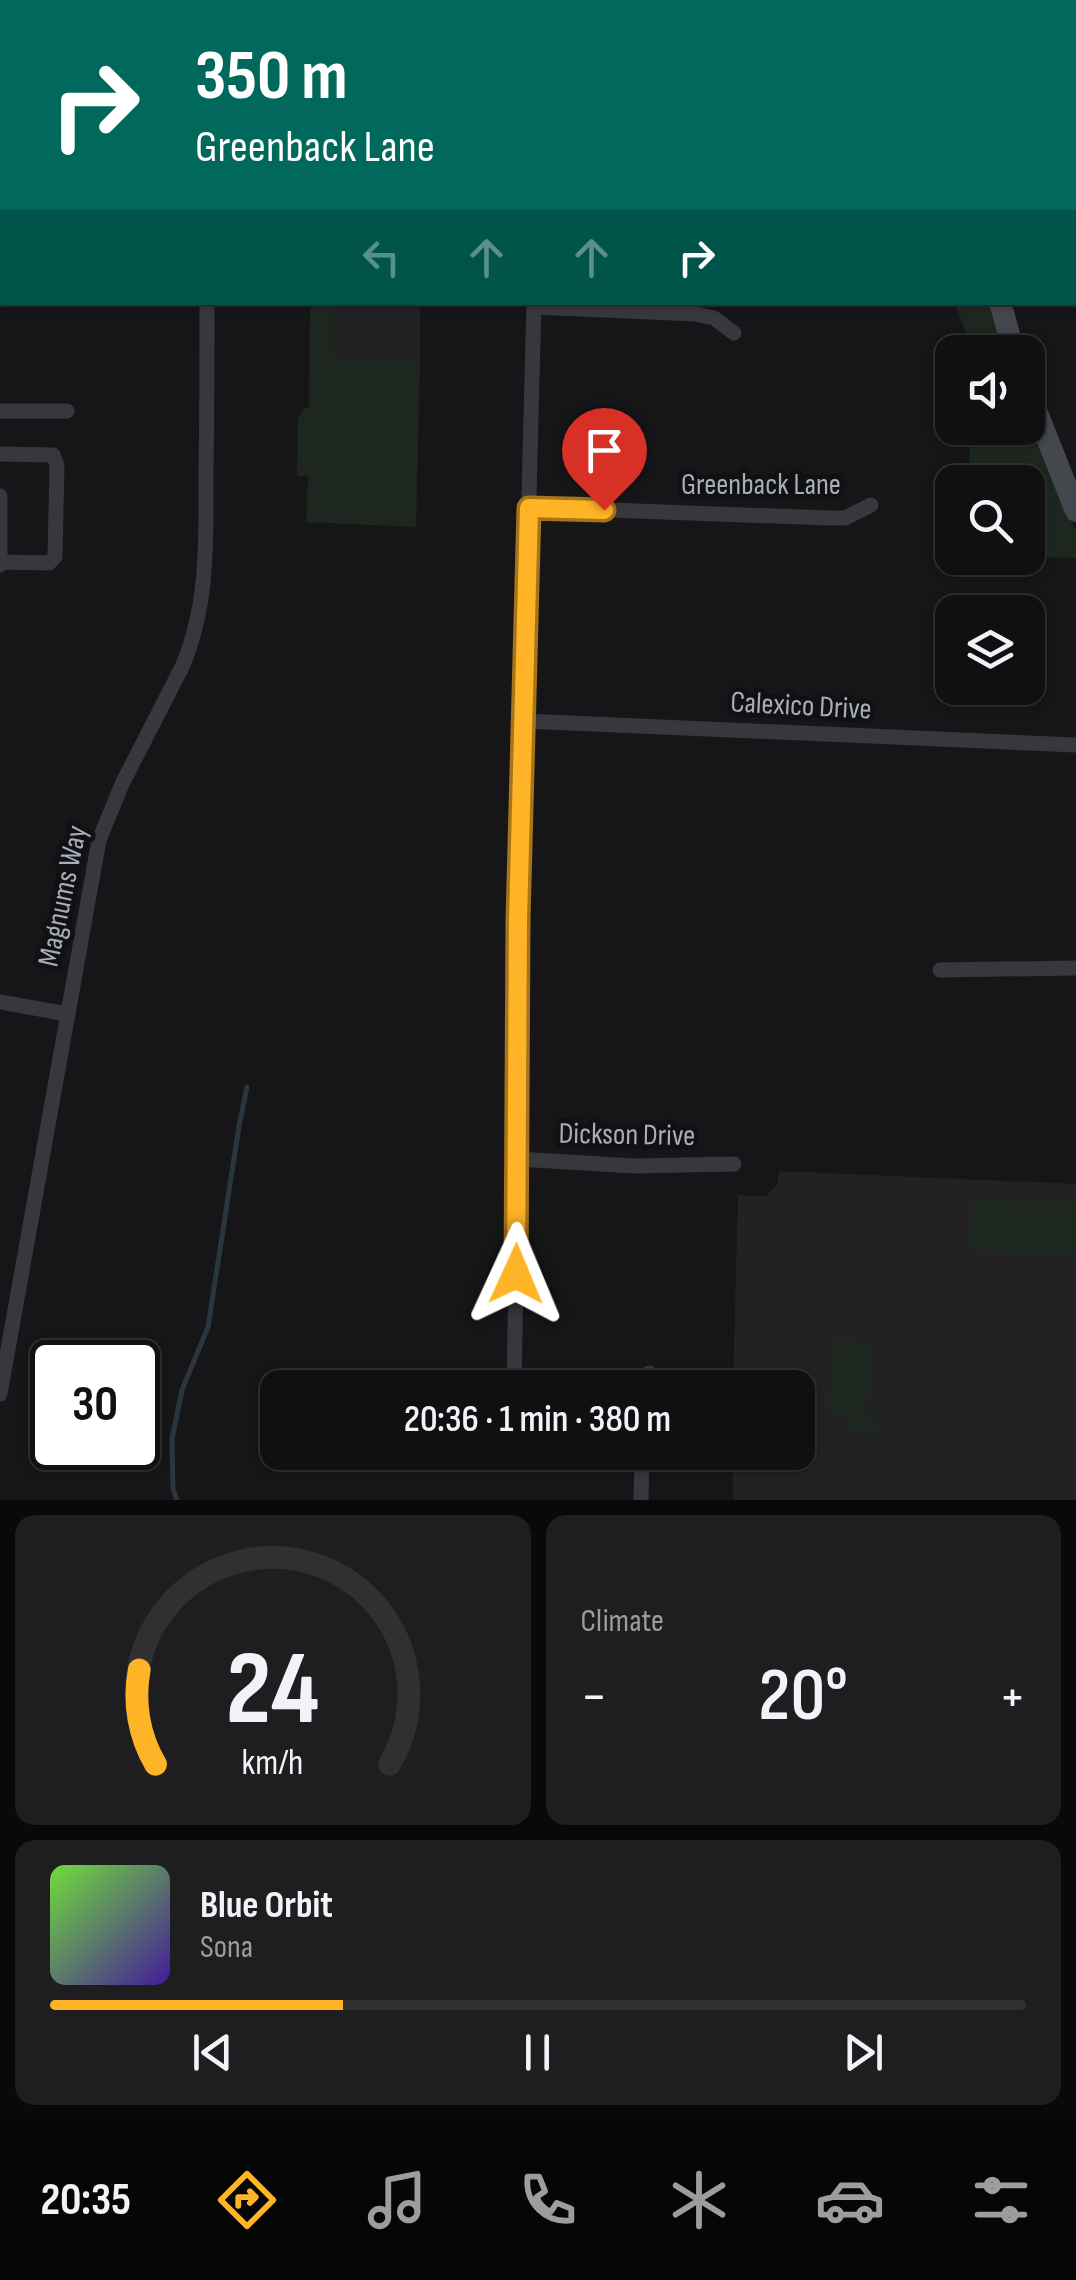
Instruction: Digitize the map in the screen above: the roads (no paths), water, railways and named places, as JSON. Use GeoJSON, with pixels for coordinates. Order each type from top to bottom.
{"type":"FeatureCollection","features":[{"type":"Feature","properties":{"kind":"main road"},"geometry":{"type":"LineString","coordinates":[[1001,305],[1009,335]]}},
{"type":"Feature","properties":{"kind":"main road"},"geometry":{"type":"LineString","coordinates":[[1045,433],[1076,511]]}},
{"type":"Feature","properties":{"kind":"street","name":"Magnums Way"},"geometry":{"type":"LineString","coordinates":[[0,1394],[104,827],[182,667],[200,614],[206,562],[208,305]]}},
{"type":"Feature","properties":{"kind":"street"},"geometry":{"type":"LineString","coordinates":[[514,1370],[518,978],[534,305],[696,314],[714,318],[734,332]]}},
{"type":"Feature","properties":{"kind":"street"},"geometry":{"type":"LineString","coordinates":[[0,411],[67,411]]}},
{"type":"Feature","properties":{"kind":"street"},"geometry":{"type":"LineString","coordinates":[[0,454],[53,456],[58,465],[55,556],[49,562],[0,564],[0,496]]}},
{"type":"Feature","properties":{"kind":"street","name":"Greenback Lane"},"geometry":{"type":"LineString","coordinates":[[529,508],[844,518],[871,505]]}},
{"type":"Feature","properties":{"kind":"street","name":"Calexico Drive"},"geometry":{"type":"LineString","coordinates":[[524,721],[1076,745]]}},
{"type":"Feature","properties":{"kind":"street"},"geometry":{"type":"LineString","coordinates":[[940,970],[1076,968]]}},
{"type":"Feature","properties":{"kind":"street"},"geometry":{"type":"LineString","coordinates":[[0,1002],[68,1014]]}},
{"type":"Feature","properties":{"kind":"street","name":"Dickson Drive"},"geometry":{"type":"LineString","coordinates":[[518,1160],[634,1166],[734,1164]]}},
{"type":"Feature","properties":{"kind":"street"},"geometry":{"type":"LineString","coordinates":[[641,1500],[642,1470]]}},
{"type":"Feature","properties":{"kind":"waterway"},"geometry":{"type":"LineString","coordinates":[[177,1500],[173,1489],[172,1439],[182,1390],[208,1327],[247,1087]]}}]}
